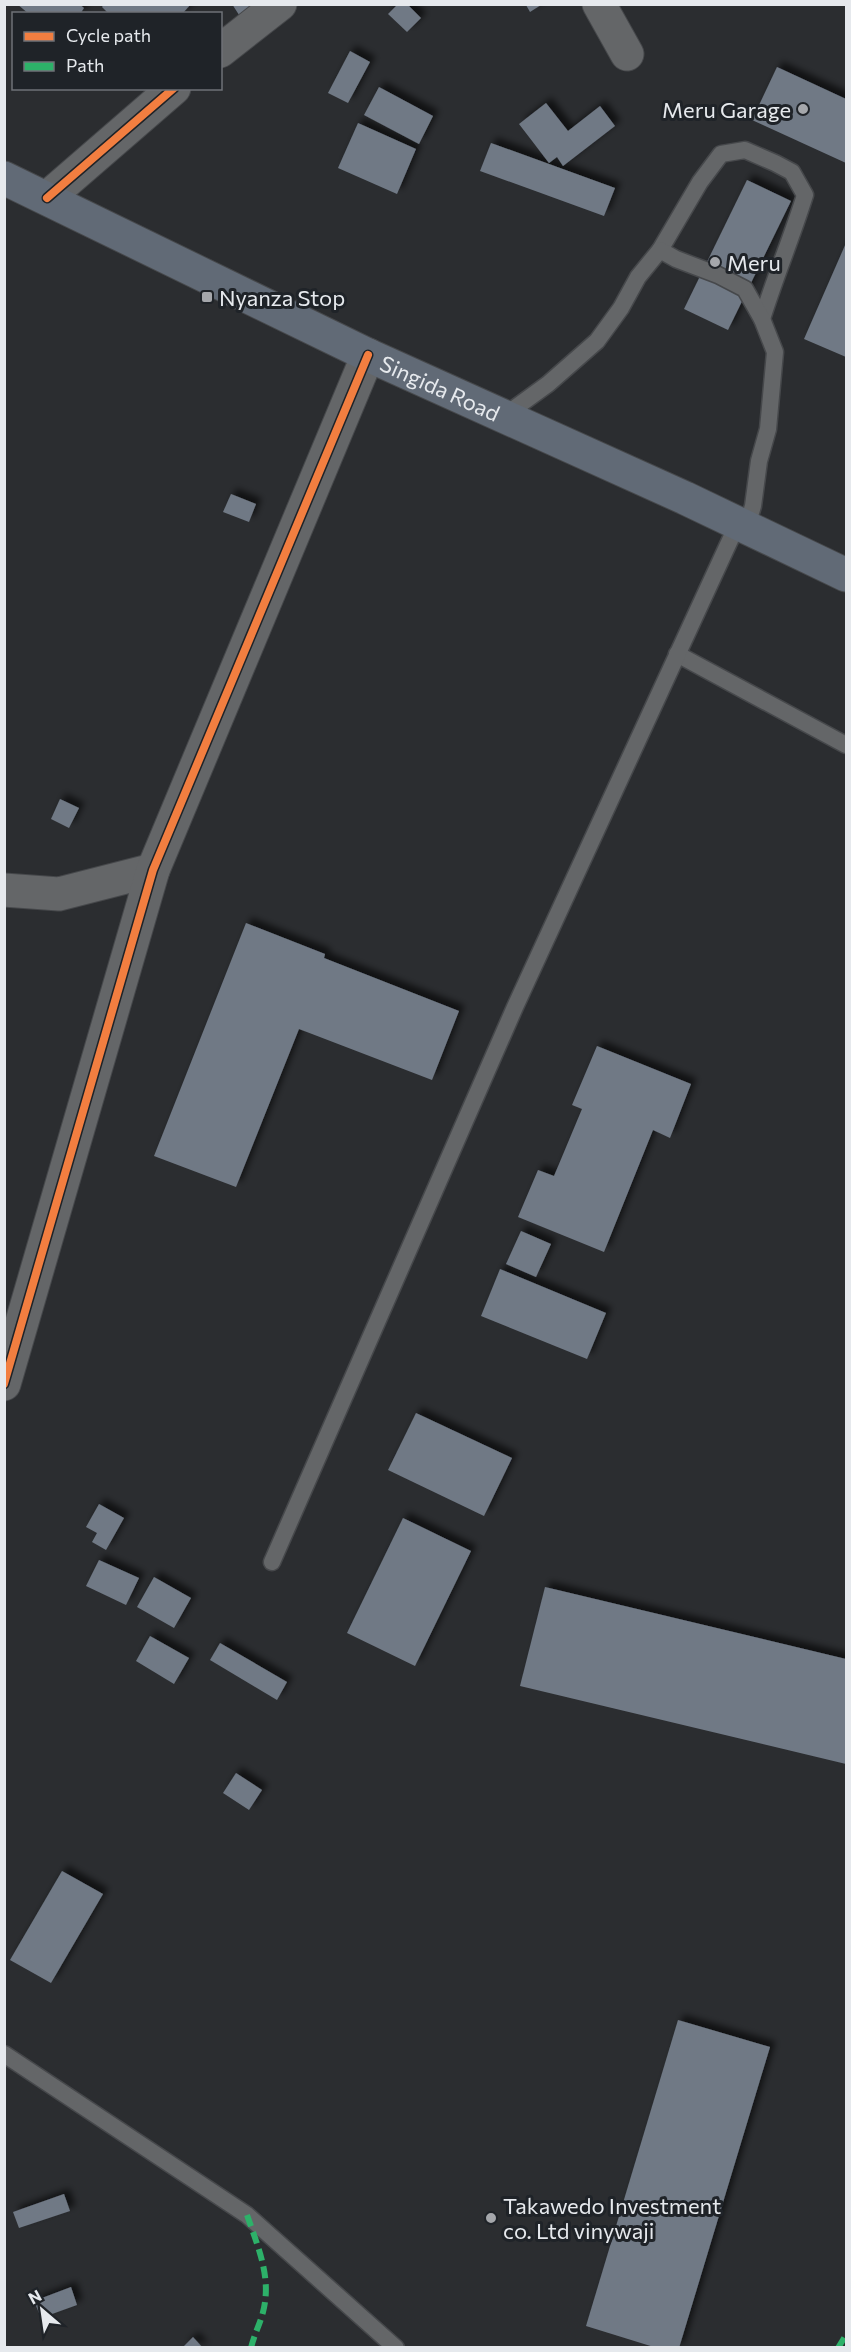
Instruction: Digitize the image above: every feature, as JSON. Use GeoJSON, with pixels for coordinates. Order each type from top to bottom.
{"type":"FeatureCollection","features":[{"type":"Feature","properties":{"kind":"highway","name":"Singida Road"},"geometry":{"type":"LineString","coordinates":[[4,178],[369,355],[685,498],[846,575]]}},
{"type":"Feature","properties":{"kind":"street"},"geometry":{"type":"LineString","coordinates":[[222,49],[280,4]]}},
{"type":"Feature","properties":{"kind":"street"},"geometry":{"type":"LineString","coordinates":[[599,4],[627,54]]}},
{"type":"Feature","properties":{"kind":"street"},"geometry":{"type":"LineString","coordinates":[[47,198],[172,90]]}},
{"type":"Feature","properties":{"kind":"street"},"geometry":{"type":"LineString","coordinates":[[4,1384],[153,870],[369,355]]}},
{"type":"Feature","properties":{"kind":"street"},"geometry":{"type":"LineString","coordinates":[[4,890],[59,894],[153,870]]}},
{"type":"Feature","properties":{"kind":"lane"},"geometry":{"type":"LineString","coordinates":[[504,416],[548,384],[597,341],[621,308],[638,277],[660,250],[700,183],[721,154],[745,150],[792,172],[805,195],[762,319]]}},
{"type":"Feature","properties":{"kind":"lane"},"geometry":{"type":"LineString","coordinates":[[272,1562],[515,1007],[677,654],[753,506],[759,461],[768,429],[775,352],[762,319],[745,289],[660,250]]}},
{"type":"Feature","properties":{"kind":"lane"},"geometry":{"type":"LineString","coordinates":[[677,654],[846,745]]}},
{"type":"Feature","properties":{"kind":"lane"},"geometry":{"type":"LineString","coordinates":[[4,2054],[247,2215],[396,2348]]}},
{"type":"Feature","properties":{"kind":"building"},"geometry":{"type":"Polygon","coordinates":[[[17,4],[79,4],[84,8],[81,12],[27,12],[17,4]]]}},
{"type":"Feature","properties":{"kind":"building"},"geometry":{"type":"Polygon","coordinates":[[[104,4],[191,4],[184,12],[107,12],[102,7],[104,4]]]}},
{"type":"Feature","properties":{"kind":"building"},"geometry":{"type":"Polygon","coordinates":[[[232,4],[259,4],[241,18],[232,4]]]}},
{"type":"Feature","properties":{"kind":"building"},"geometry":{"type":"Polygon","coordinates":[[[398,4],[407,4],[421,18],[407,32],[388,14],[398,4]]]}},
{"type":"Feature","properties":{"kind":"building"},"geometry":{"type":"Polygon","coordinates":[[[526,5],[541,5],[530,12],[526,5]]]}},
{"type":"Feature","properties":{"kind":"building"},"geometry":{"type":"Polygon","coordinates":[[[350,51],[370,62],[348,103],[328,93],[350,51]]]}},
{"type":"Feature","properties":{"kind":"building"},"geometry":{"type":"Polygon","coordinates":[[[777,67],[846,99],[846,163],[752,120],[777,67]]]}},
{"type":"Feature","properties":{"kind":"building"},"geometry":{"type":"Polygon","coordinates":[[[379,87],[433,116],[419,144],[364,115],[379,87]]]}},
{"type":"Feature","properties":{"kind":"building"},"geometry":{"type":"Polygon","coordinates":[[[546,103],[568,131],[600,106],[615,126],[563,166],[557,157],[549,163],[519,124],[546,103]]]}},
{"type":"Feature","properties":{"kind":"building"},"geometry":{"type":"Polygon","coordinates":[[[358,123],[416,149],[397,194],[338,168],[358,123]]]}},
{"type":"Feature","properties":{"kind":"building"},"geometry":{"type":"Polygon","coordinates":[[[491,143],[615,188],[604,216],[480,171],[491,143]]]}},
{"type":"Feature","properties":{"kind":"building"},"geometry":{"type":"Polygon","coordinates":[[[747,180],[791,201],[728,330],[684,309],[747,180]]]}},
{"type":"Feature","properties":{"kind":"building"},"geometry":{"type":"Polygon","coordinates":[[[846,243],[846,357],[804,339],[846,243]]]}},
{"type":"Feature","properties":{"kind":"building"},"geometry":{"type":"Polygon","coordinates":[[[231,494],[256,504],[249,522],[223,512],[231,494]]]}},
{"type":"Feature","properties":{"kind":"building"},"geometry":{"type":"Polygon","coordinates":[[[60,799],[79,808],[69,828],[51,819],[60,799]]]}},
{"type":"Feature","properties":{"kind":"building"},"geometry":{"type":"Polygon","coordinates":[[[246,923],[325,954],[324,958],[459,1011],[432,1080],[299,1029],[236,1187],[154,1156],[246,923]]]}},
{"type":"Feature","properties":{"kind":"building"},"geometry":{"type":"Polygon","coordinates":[[[597,1046],[691,1084],[670,1138],[653,1130],[604,1252],[518,1217],[538,1170],[554,1176],[582,1109],[572,1105],[597,1046]]]}},
{"type":"Feature","properties":{"kind":"building"},"geometry":{"type":"Polygon","coordinates":[[[521,1231],[551,1244],[536,1277],[506,1264],[521,1231]]]}},
{"type":"Feature","properties":{"kind":"building"},"geometry":{"type":"Polygon","coordinates":[[[500,1269],[606,1313],[587,1359],[481,1316],[500,1269]]]}},
{"type":"Feature","properties":{"kind":"building"},"geometry":{"type":"Polygon","coordinates":[[[416,1413],[512,1458],[484,1516],[388,1470],[416,1413]]]}},
{"type":"Feature","properties":{"kind":"building"},"geometry":{"type":"Polygon","coordinates":[[[99,1504],[124,1518],[106,1550],[92,1542],[97,1533],[86,1527],[99,1504]]]}},
{"type":"Feature","properties":{"kind":"building"},"geometry":{"type":"Polygon","coordinates":[[[403,1518],[471,1551],[415,1666],[347,1633],[403,1518]]]}},
{"type":"Feature","properties":{"kind":"building"},"geometry":{"type":"Polygon","coordinates":[[[99,1560],[139,1578],[126,1605],[86,1586],[99,1560]]]}},
{"type":"Feature","properties":{"kind":"building"},"geometry":{"type":"Polygon","coordinates":[[[154,1577],[191,1598],[174,1628],[137,1607],[154,1577]]]}},
{"type":"Feature","properties":{"kind":"building"},"geometry":{"type":"Polygon","coordinates":[[[545,1587],[846,1659],[846,1764],[520,1686],[545,1587]]]}},
{"type":"Feature","properties":{"kind":"building"},"geometry":{"type":"Polygon","coordinates":[[[150,1636],[189,1658],[174,1684],[136,1661],[150,1636]]]}},
{"type":"Feature","properties":{"kind":"building"},"geometry":{"type":"Polygon","coordinates":[[[220,1643],[287,1682],[277,1700],[210,1660],[220,1643]]]}},
{"type":"Feature","properties":{"kind":"building"},"geometry":{"type":"Polygon","coordinates":[[[236,1773],[262,1790],[249,1810],[223,1793],[236,1773]]]}},
{"type":"Feature","properties":{"kind":"building"},"geometry":{"type":"Polygon","coordinates":[[[62,1871],[103,1894],[51,1983],[10,1960],[62,1871]]]}},
{"type":"Feature","properties":{"kind":"building"},"geometry":{"type":"Polygon","coordinates":[[[678,2020],[770,2047],[679,2348],[657,2348],[586,2326],[678,2020]]]}},
{"type":"Feature","properties":{"kind":"building"},"geometry":{"type":"Polygon","coordinates":[[[64,2194],[70,2211],[19,2228],[13,2212],[64,2194]]]}},
{"type":"Feature","properties":{"kind":"building"},"geometry":{"type":"Polygon","coordinates":[[[71,2287],[77,2305],[41,2318],[34,2301],[71,2287]]]}},
{"type":"Feature","properties":{"kind":"building"},"geometry":{"type":"Polygon","coordinates":[[[193,2337],[203,2348],[182,2348],[193,2337]]]}},
{"type":"Feature","properties":{"kind":"marked path"},"geometry":{"type":"LineString","coordinates":[[247,2215],[262,2263],[266,2287],[263,2312],[251,2348]]}},
{"type":"Feature","properties":{"kind":"marked path"},"geometry":{"type":"LineString","coordinates":[[838,2348],[846,2335]]}},
{"type":"Feature","properties":{"kind":"cycle path"},"geometry":{"type":"LineString","coordinates":[[47,198],[172,90]]}},
{"type":"Feature","properties":{"kind":"cycle path"},"geometry":{"type":"LineString","coordinates":[[4,1384],[153,870],[368,355]]}},
{"type":"Feature","properties":{"kind":"place","name":"Meru Garage"},"geometry":{"type":"Point","coordinates":[803,109]}},
{"type":"Feature","properties":{"kind":"place","name":"Meru"},"geometry":{"type":"Point","coordinates":[715,262]}},
{"type":"Feature","properties":{"kind":"place","name":"Nyanza Stop"},"geometry":{"type":"Point","coordinates":[207,297]}},
{"type":"Feature","properties":{"kind":"place","name":"Takawedo Investment co. Ltd vinywaji"},"geometry":{"type":"Point","coordinates":[491,2218]}}]}
